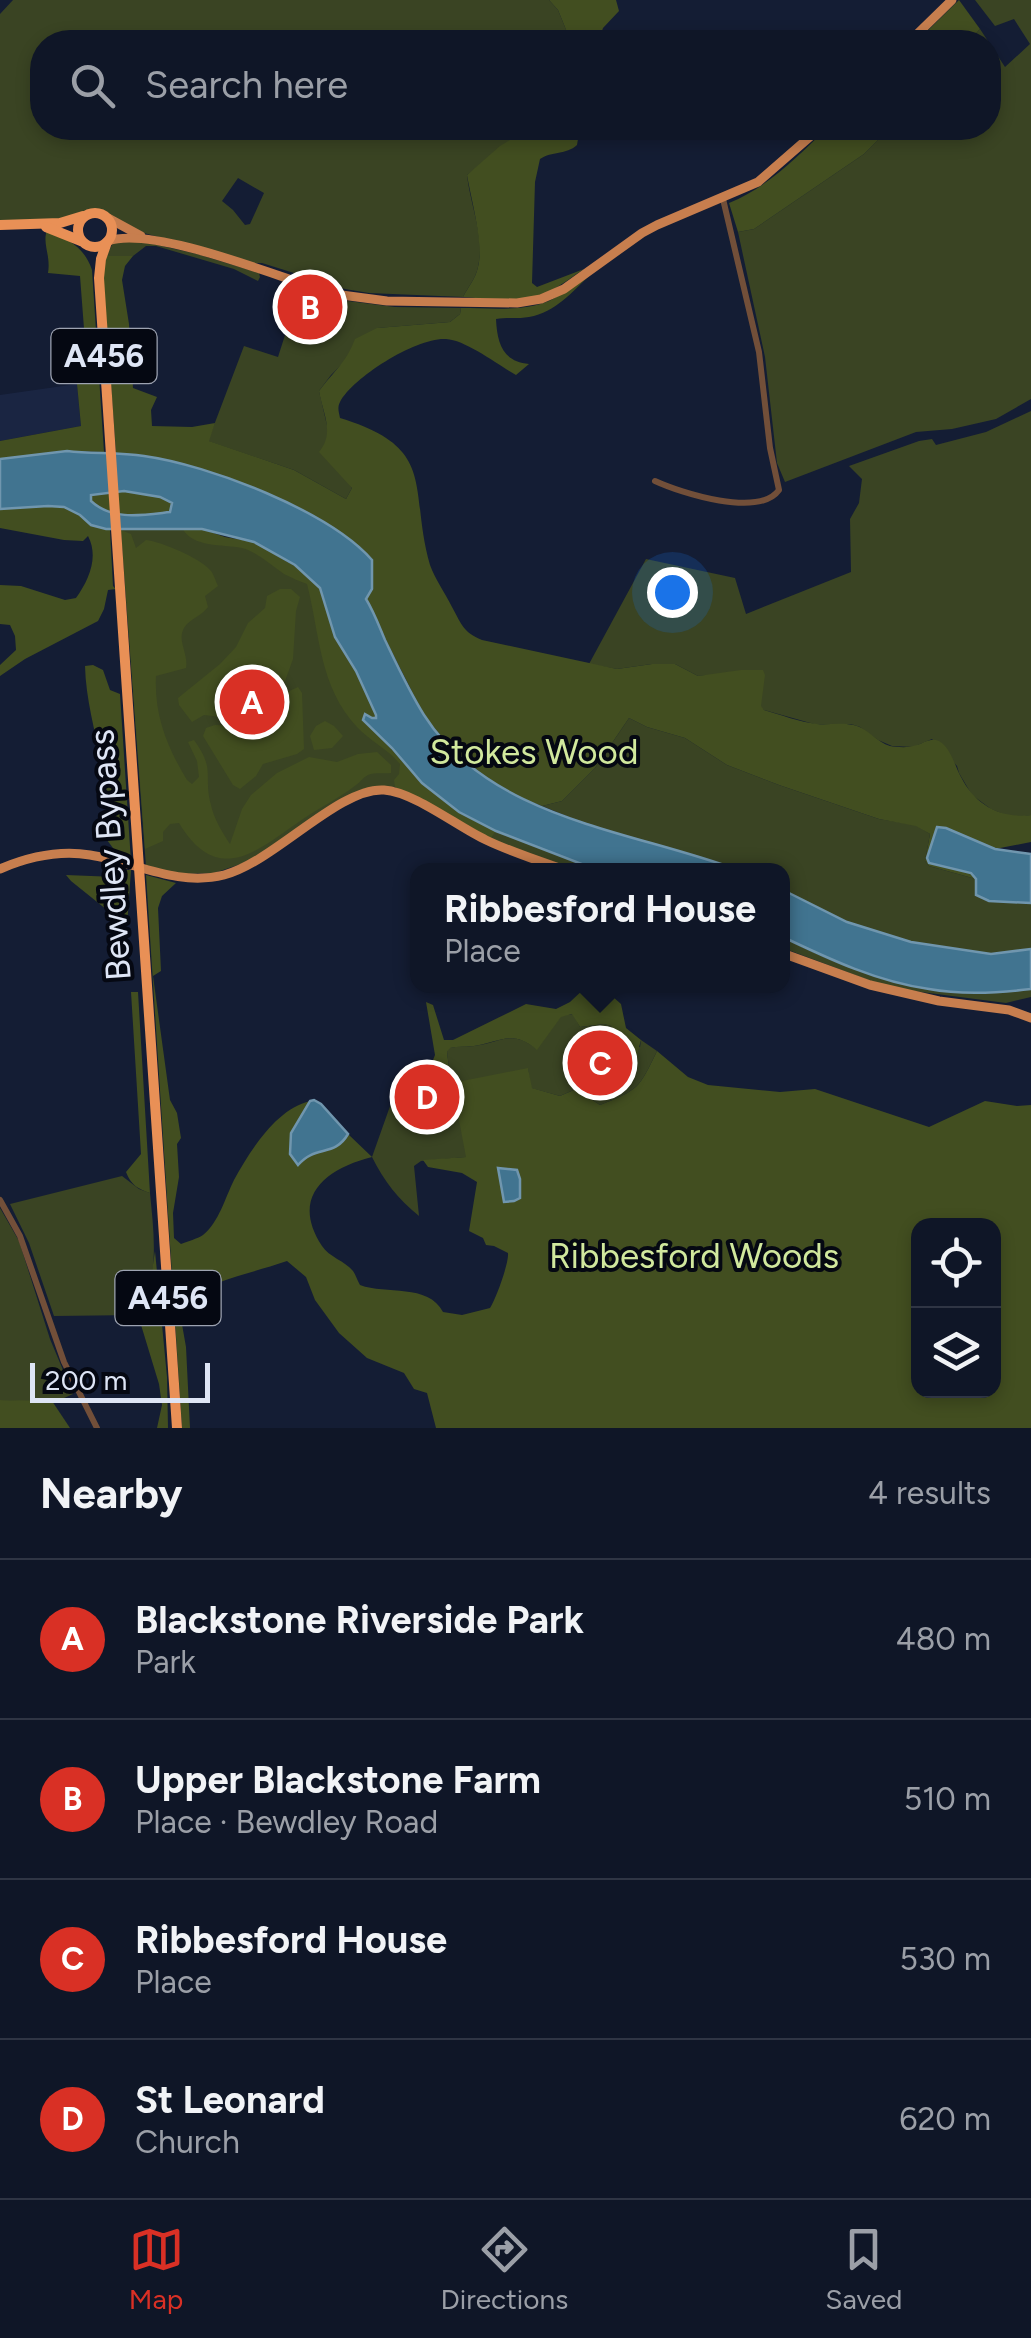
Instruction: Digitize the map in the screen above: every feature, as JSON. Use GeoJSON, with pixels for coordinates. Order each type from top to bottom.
{"type":"FeatureCollection","features":[{"type":"Feature","properties":{"kind":"highway"},"geometry":{"type":"LineString","coordinates":[[0,225],[60,223],[94,212],[108,218]]}},
{"type":"Feature","properties":{"kind":"highway","name":"A456"},"geometry":{"type":"LineString","coordinates":[[84,216],[78,229],[84,242]]}},
{"type":"Feature","properties":{"kind":"highway","name":"A456"},"geometry":{"type":"LineString","coordinates":[[108,218],[112,228],[108,242]]}},
{"type":"Feature","properties":{"kind":"highway"},"geometry":{"type":"LineString","coordinates":[[39,225],[65,232],[94,247],[108,242]]}},
{"type":"Feature","properties":{"kind":"highway","name":"Bewdley Bypass"},"geometry":{"type":"LineString","coordinates":[[84,242],[99,278]]}},
{"type":"Feature","properties":{"kind":"highway","name":"Bewdley Bypass"},"geometry":{"type":"LineString","coordinates":[[108,242],[99,278],[176,1428]]}},
{"type":"Feature","properties":{"kind":"main road"},"geometry":{"type":"LineString","coordinates":[[921,30],[952,0]]}},
{"type":"Feature","properties":{"kind":"main road"},"geometry":{"type":"LineString","coordinates":[[108,218],[142,237],[343,296],[387,302],[517,303],[541,299],[564,289],[642,233],[758,182],[806,140]]}},
{"type":"Feature","properties":{"kind":"main road"},"geometry":{"type":"LineString","coordinates":[[108,242],[142,237]]}},
{"type":"Feature","properties":{"kind":"main road"},"geometry":{"type":"LineString","coordinates":[[0,868],[32,858],[71,853],[179,878],[224,875],[262,858],[352,798],[373,790],[402,794],[488,841],[546,863]]}},
{"type":"Feature","properties":{"kind":"main road"},"geometry":{"type":"LineString","coordinates":[[790,955],[900,993],[1009,1010],[1031,1018]]}},
{"type":"Feature","properties":{"kind":"street"},"geometry":{"type":"LineString","coordinates":[[655,481],[693,495],[740,502],[771,498],[779,490],[759,352],[722,199]]}},
{"type":"Feature","properties":{"kind":"street"},"geometry":{"type":"LineString","coordinates":[[0,1200],[20,1236],[64,1362],[98,1428]]}},
{"type":"Feature","properties":{"kind":"shaded area"},"geometry":{"type":"Polygon","coordinates":[[[77,384],[81,426],[0,441],[0,395],[77,384]]]}},
{"type":"Feature","properties":{"kind":"shaded area"},"geometry":{"type":"Polygon","coordinates":[[[67,451],[171,461],[233,480],[298,508],[353,542],[372,560],[372,589],[366,599],[424,715],[452,750],[486,778],[525,800],[566,817],[718,863],[579,863],[459,812],[422,783],[363,720],[365,714],[372,718],[376,715],[335,637],[320,588],[295,565],[254,542],[202,529],[106,529],[91,525],[64,507],[0,509],[0,459],[67,451]],[[124,491],[91,495],[91,501],[99,507],[118,514],[170,512],[172,503],[124,491]]]}},
{"type":"Feature","properties":{"kind":"shaded area"},"geometry":{"type":"Polygon","coordinates":[[[937,827],[995,849],[1031,854],[1031,903],[989,901],[976,895],[976,879],[971,873],[929,863],[927,858],[937,827]]]}},
{"type":"Feature","properties":{"kind":"shaded area"},"geometry":{"type":"Polygon","coordinates":[[[790,894],[847,922],[911,942],[991,954],[1031,949],[1031,989],[980,993],[910,986],[790,940],[790,894]]]}},
{"type":"Feature","properties":{"kind":"shaded area"},"geometry":{"type":"Polygon","coordinates":[[[310,1101],[321,1104],[348,1134],[337,1146],[311,1155],[298,1165],[290,1154],[291,1133],[310,1101]]]}},
{"type":"Feature","properties":{"kind":"shaded area"},"geometry":{"type":"Polygon","coordinates":[[[498,1168],[517,1170],[520,1198],[504,1202],[498,1168]]]}},
{"type":"Feature","properties":{"kind":"green space"},"geometry":{"type":"Polygon","coordinates":[[[13,0],[549,0],[566,30],[30,30],[30,140],[513,140],[467,175],[480,256],[476,275],[463,297],[345,289],[144,233],[97,209],[65,219],[0,221],[0,14],[13,0]],[[238,178],[222,201],[245,225],[250,224],[264,193],[238,178]]]}},
{"type":"Feature","properties":{"kind":"green space"},"geometry":{"type":"Polygon","coordinates":[[[549,0],[616,0],[619,11],[602,30],[566,30],[549,0]]]}},
{"type":"Feature","properties":{"kind":"green space"},"geometry":{"type":"Polygon","coordinates":[[[959,0],[980,29],[979,30],[928,30],[959,0]]]}},
{"type":"Feature","properties":{"kind":"green space"},"geometry":{"type":"Polygon","coordinates":[[[975,0],[1031,0],[1031,399],[996,419],[916,432],[785,482],[777,463],[765,357],[738,232],[754,229],[864,154],[878,140],[1001,140],[1001,61],[1005,67],[1030,44],[1014,19],[995,26],[975,0]]]}},
{"type":"Feature","properties":{"kind":"green space"},"geometry":{"type":"Polygon","coordinates":[[[510,140],[578,140],[573,148],[540,159],[535,182],[532,283],[537,287],[584,269],[550,291],[530,298],[463,297],[476,275],[479,257],[467,175],[510,140]]]}},
{"type":"Feature","properties":{"kind":"green space"},"geometry":{"type":"Polygon","coordinates":[[[814,140],[878,140],[864,154],[754,229],[738,232],[729,203],[769,180],[814,140]]]}},
{"type":"Feature","properties":{"kind":"green space"},"geometry":{"type":"Polygon","coordinates":[[[47,230],[80,249],[92,270],[104,452],[67,451],[0,459],[0,441],[81,426],[77,384],[88,381],[80,276],[48,273],[47,230]]]}},
{"type":"Feature","properties":{"kind":"green space"},"geometry":{"type":"Polygon","coordinates":[[[140,241],[197,254],[259,273],[260,277],[258,281],[234,269],[156,246],[146,246],[133,256],[106,256],[113,243],[140,241]]]}},
{"type":"Feature","properties":{"kind":"green space","name":"Stokes Wood"},"geometry":{"type":"Polygon","coordinates":[[[106,256],[133,256],[125,266],[122,280],[133,388],[157,397],[151,410],[152,426],[215,423],[209,441],[294,470],[346,499],[352,488],[319,452],[327,430],[319,391],[344,361],[355,339],[377,328],[450,322],[461,308],[528,307],[554,298],[590,275],[547,311],[529,317],[496,319],[503,350],[513,360],[529,364],[516,375],[454,340],[434,340],[403,351],[372,371],[339,404],[340,418],[393,443],[406,457],[414,474],[430,565],[464,627],[482,640],[617,669],[675,664],[698,676],[763,670],[764,710],[811,723],[857,726],[890,746],[911,747],[931,740],[942,743],[967,787],[981,802],[1009,815],[1031,815],[1031,842],[995,849],[946,828],[976,879],[929,866],[925,861],[930,834],[916,826],[879,819],[779,785],[727,765],[685,738],[629,718],[595,768],[562,801],[542,806],[513,795],[459,755],[425,717],[365,599],[352,541],[297,509],[239,483],[179,464],[116,453],[103,275],[106,256]]]}},
{"type":"Feature","properties":{"kind":"green space"},"geometry":{"type":"Polygon","coordinates":[[[332,299],[395,307],[461,308],[450,322],[378,328],[319,391],[329,434],[325,445],[352,488],[346,499],[294,470],[208,441],[244,346],[278,357],[286,332],[308,338],[323,327],[332,299]]]}},
{"type":"Feature","properties":{"kind":"green space"},"geometry":{"type":"Polygon","coordinates":[[[1031,411],[1031,815],[1013,818],[972,795],[957,766],[932,739],[913,747],[892,746],[851,724],[814,724],[764,710],[712,675],[698,676],[675,664],[617,669],[589,664],[646,559],[735,578],[746,614],[851,572],[850,519],[859,503],[862,479],[849,466],[919,441],[932,439],[936,445],[986,432],[1031,411]]]}},
{"type":"Feature","properties":{"kind":"green space"},"geometry":{"type":"Polygon","coordinates":[[[124,491],[172,502],[171,512],[118,514],[91,501],[91,495],[124,491]]]}},
{"type":"Feature","properties":{"kind":"green space"},"geometry":{"type":"Polygon","coordinates":[[[48,506],[73,511],[110,530],[116,589],[108,590],[98,621],[0,676],[0,665],[16,650],[10,625],[0,624],[0,585],[21,586],[65,600],[76,598],[91,568],[93,552],[88,536],[83,541],[64,540],[0,528],[0,509],[48,506]]]}},
{"type":"Feature","properties":{"kind":"green space"},"geometry":{"type":"Polygon","coordinates":[[[182,528],[254,542],[306,573],[320,588],[335,637],[376,715],[363,720],[431,791],[496,831],[490,839],[395,787],[400,764],[357,727],[335,695],[307,584],[248,550],[201,542],[182,528]]]}},
{"type":"Feature","properties":{"kind":"green space"},"geometry":{"type":"Polygon","coordinates":[[[202,529],[295,565],[569,860],[577,863],[555,863],[494,841],[395,787],[363,789],[247,862],[214,873],[180,874],[146,867],[121,530],[202,529]]]}},
{"type":"Feature","properties":{"kind":"green space"},"geometry":{"type":"Polygon","coordinates":[[[121,530],[131,534],[136,548],[146,540],[153,541],[205,565],[218,586],[205,596],[208,607],[183,629],[186,668],[156,676],[156,690],[168,743],[192,784],[199,777],[188,742],[194,740],[205,759],[212,810],[230,844],[251,795],[277,773],[309,757],[337,762],[377,752],[391,765],[391,773],[368,775],[270,842],[239,857],[208,854],[179,823],[170,824],[163,832],[163,841],[145,849],[121,530]]]}},
{"type":"Feature","properties":{"kind":"green space"},"geometry":{"type":"Polygon","coordinates":[[[280,589],[291,589],[300,597],[293,659],[285,681],[259,691],[249,717],[204,715],[192,722],[178,698],[236,647],[248,623],[265,608],[267,596],[280,589]]]}},
{"type":"Feature","properties":{"kind":"green space"},"geometry":{"type":"Polygon","coordinates":[[[85,666],[103,670],[110,690],[120,694],[131,862],[122,860],[101,832],[109,828],[109,813],[86,681],[85,666]]]}},
{"type":"Feature","properties":{"kind":"green space"},"geometry":{"type":"Polygon","coordinates":[[[298,687],[302,693],[304,749],[263,764],[240,789],[233,785],[203,736],[206,728],[248,726],[279,696],[298,687]]]}},
{"type":"Feature","properties":{"kind":"green space"},"geometry":{"type":"Polygon","coordinates":[[[629,718],[685,738],[727,765],[779,785],[879,819],[916,825],[930,834],[925,861],[929,866],[976,879],[976,895],[989,901],[1031,903],[1031,949],[991,954],[911,942],[847,922],[790,894],[790,863],[716,863],[601,830],[542,806],[562,801],[595,768],[629,718]]]}},
{"type":"Feature","properties":{"kind":"green space"},"geometry":{"type":"Polygon","coordinates":[[[325,721],[343,736],[332,748],[314,750],[310,736],[325,721]]]}},
{"type":"Feature","properties":{"kind":"green space"},"geometry":{"type":"Polygon","coordinates":[[[122,870],[131,870],[127,926],[66,875],[116,877],[122,870]]]}},
{"type":"Feature","properties":{"kind":"green space","name":"Ribbesford Woods"},"geometry":{"type":"Polygon","coordinates":[[[146,875],[176,883],[162,896],[158,908],[161,971],[153,976],[170,1100],[177,1113],[181,1138],[177,1144],[179,1177],[173,1213],[174,1238],[181,1244],[203,1235],[213,1223],[240,1169],[265,1133],[286,1113],[310,1101],[291,1138],[299,1164],[337,1146],[348,1134],[372,1157],[340,1169],[317,1188],[310,1213],[322,1246],[350,1268],[360,1285],[417,1293],[436,1303],[443,1312],[462,1315],[490,1308],[502,1281],[508,1253],[486,1245],[483,1238],[469,1231],[477,1182],[462,1173],[428,1167],[423,1160],[466,1157],[452,1083],[528,1068],[532,1088],[560,1096],[576,1089],[600,1105],[636,1087],[657,1051],[688,1077],[708,1085],[780,1092],[815,1089],[929,1127],[985,1101],[1031,1105],[1031,1428],[436,1428],[427,1393],[414,1389],[404,1373],[367,1358],[339,1333],[315,1300],[306,1277],[287,1261],[221,1282],[182,1300],[190,1428],[182,1428],[146,875]]]}},
{"type":"Feature","properties":{"kind":"green space"},"geometry":{"type":"Polygon","coordinates":[[[790,941],[846,966],[892,980],[961,992],[1031,989],[1031,997],[1006,1003],[906,990],[790,951],[790,941]]]}},
{"type":"Feature","properties":{"kind":"green space"},"geometry":{"type":"Polygon","coordinates":[[[131,992],[138,992],[150,1193],[135,1186],[126,1172],[141,1154],[131,992]]]}},
{"type":"Feature","properties":{"kind":"green space"},"geometry":{"type":"Polygon","coordinates":[[[580,993],[609,993],[621,1004],[626,1028],[641,1040],[637,1055],[631,1060],[621,1055],[611,1026],[580,1027],[572,1014],[561,1017],[537,1050],[513,1038],[450,1048],[450,1076],[416,1076],[435,1055],[426,1002],[433,1005],[444,1040],[453,1040],[526,1004],[556,1009],[580,993]]]}},
{"type":"Feature","properties":{"kind":"green space"},"geometry":{"type":"Polygon","coordinates":[[[573,1014],[580,1027],[611,1026],[616,1037],[640,1047],[641,1040],[657,1051],[641,1081],[630,1091],[600,1105],[576,1089],[560,1096],[531,1088],[528,1069],[466,1157],[421,1161],[414,1166],[419,1216],[392,1189],[372,1157],[400,1078],[450,1076],[449,1048],[513,1038],[537,1049],[561,1016],[573,1014]]]}},
{"type":"Feature","properties":{"kind":"green space"},"geometry":{"type":"Polygon","coordinates":[[[122,1176],[150,1193],[153,1271],[145,1301],[138,1315],[54,1316],[29,1243],[10,1204],[122,1176]]]}},
{"type":"Feature","properties":{"kind":"green space"},"geometry":{"type":"Polygon","coordinates":[[[0,1208],[19,1241],[50,1339],[73,1394],[53,1403],[0,1400],[0,1208]]]}},
{"type":"Feature","properties":{"kind":"green space"},"geometry":{"type":"Polygon","coordinates":[[[155,1251],[168,1428],[157,1428],[162,1405],[159,1384],[138,1315],[148,1298],[155,1251]]]}},
{"type":"Feature","properties":{"kind":"green space"},"geometry":{"type":"Polygon","coordinates":[[[0,1400],[52,1401],[70,1428],[0,1428],[0,1400]]]}},
{"type":"Feature","properties":{"kind":"place","name":"Upper Blackstone Farm"},"geometry":{"type":"Point","coordinates":[310,307]}},
{"type":"Feature","properties":{"kind":"place","name":"Blackstone Riverside Park"},"geometry":{"type":"Point","coordinates":[252,702]}},
{"type":"Feature","properties":{"kind":"place","name":"Ribbesford House"},"geometry":{"type":"Point","coordinates":[600,1063]}},
{"type":"Feature","properties":{"kind":"place","name":"St Leonard"},"geometry":{"type":"Point","coordinates":[427,1097]}}]}
